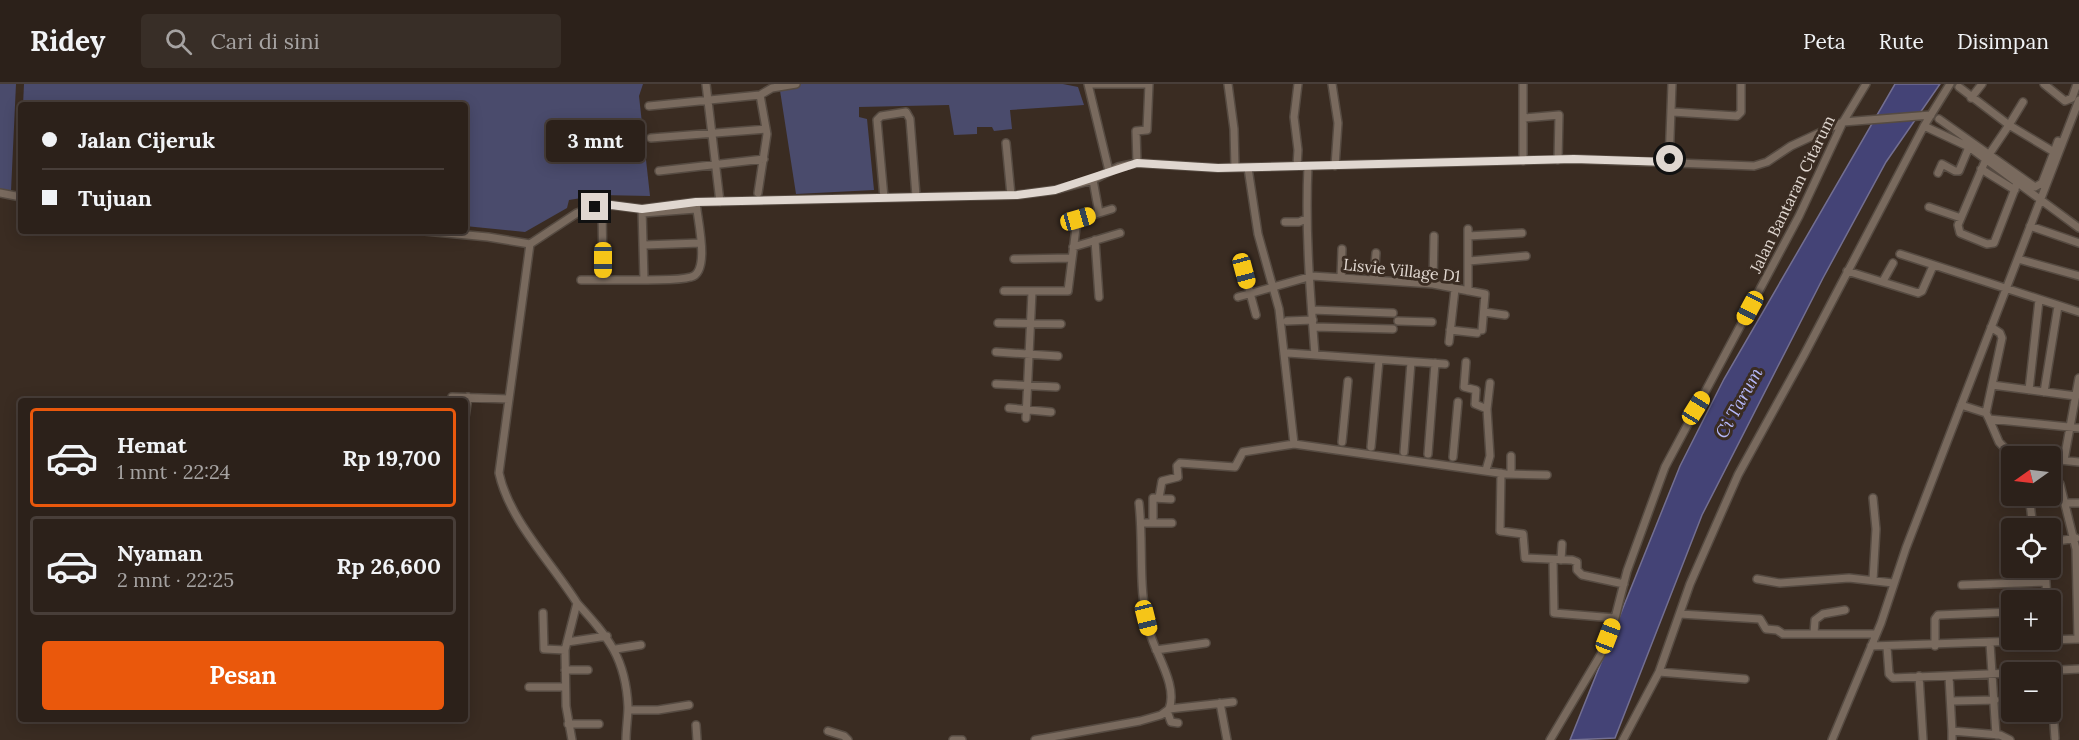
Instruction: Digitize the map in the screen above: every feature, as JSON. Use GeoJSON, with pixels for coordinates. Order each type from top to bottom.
{"type":"FeatureCollection","features":[{"type":"Feature","properties":{"kind":"street"},"geometry":{"type":"LineString","coordinates":[[706,84],[720,202]]}},
{"type":"Feature","properties":{"kind":"street"},"geometry":{"type":"LineString","coordinates":[[649,106],[760,95],[772,88],[796,84]]}},
{"type":"Feature","properties":{"kind":"street"},"geometry":{"type":"LineString","coordinates":[[1109,171],[1088,84],[1148,84],[1147,130],[1136,130],[1137,163]]}},
{"type":"Feature","properties":{"kind":"street"},"geometry":{"type":"LineString","coordinates":[[1228,84],[1234,129],[1235,167]]}},
{"type":"Feature","properties":{"kind":"street"},"geometry":{"type":"LineString","coordinates":[[1297,166],[1294,108],[1298,84]]}},
{"type":"Feature","properties":{"kind":"street"},"geometry":{"type":"LineString","coordinates":[[1332,84],[1338,123],[1335,166]]}},
{"type":"Feature","properties":{"kind":"street"},"geometry":{"type":"LineString","coordinates":[[1523,84],[1523,161]]}},
{"type":"Feature","properties":{"kind":"street"},"geometry":{"type":"LineString","coordinates":[[1669,162],[1673,112],[1672,84]]}},
{"type":"Feature","properties":{"kind":"street"},"geometry":{"type":"LineString","coordinates":[[1673,112],[1737,116],[1741,112],[1741,84]]}},
{"type":"Feature","properties":{"kind":"street","name":"Jalan Bantaran Citarum"},"geometry":{"type":"LineString","coordinates":[[1550,740],[1601,654],[1665,467],[1799,216],[1843,122],[1866,84]]}},
{"type":"Feature","properties":{"kind":"street"},"geometry":{"type":"LineString","coordinates":[[1623,740],[1659,672],[1680,614],[1738,475],[1924,126],[1927,115],[1950,84]]}},
{"type":"Feature","properties":{"kind":"street"},"geometry":{"type":"LineString","coordinates":[[1971,98],[1982,84]]}},
{"type":"Feature","properties":{"kind":"street"},"geometry":{"type":"LineString","coordinates":[[2044,84],[2066,101],[2072,98],[2077,84]]}},
{"type":"Feature","properties":{"kind":"street"},"geometry":{"type":"LineString","coordinates":[[1959,87],[2009,125],[2054,152]]}},
{"type":"Feature","properties":{"kind":"street"},"geometry":{"type":"LineString","coordinates":[[758,193],[766,129],[760,95]]}},
{"type":"Feature","properties":{"kind":"street"},"geometry":{"type":"LineString","coordinates":[[1832,740],[1876,634],[1893,583],[2030,226],[2043,200],[2079,100]]}},
{"type":"Feature","properties":{"kind":"street"},"geometry":{"type":"LineString","coordinates":[[2018,181],[1992,244],[1960,233],[1958,225],[1981,169],[2023,102]]}},
{"type":"Feature","properties":{"kind":"street"},"geometry":{"type":"LineString","coordinates":[[884,198],[877,120],[881,116],[906,112],[910,118],[916,196]]}},
{"type":"Feature","properties":{"kind":"street"},"geometry":{"type":"LineString","coordinates":[[1523,118],[1559,115],[1558,160]]}},
{"type":"Feature","properties":{"kind":"street"},"geometry":{"type":"LineString","coordinates":[[456,234],[530,244],[577,213],[602,205],[643,211],[720,202],[1011,195],[1044,192],[1093,180],[1109,171],[1137,163],[1248,168],[1558,160],[1669,162],[1747,167],[1761,165],[1791,146],[1843,122],[1927,115]]}},
{"type":"Feature","properties":{"kind":"street"},"geometry":{"type":"LineString","coordinates":[[1939,119],[2018,181],[2034,189]]}},
{"type":"Feature","properties":{"kind":"street"},"geometry":{"type":"LineString","coordinates":[[1924,126],[1987,157],[2034,189],[2043,200],[2079,228]]}},
{"type":"Feature","properties":{"kind":"street"},"geometry":{"type":"LineString","coordinates":[[651,138],[766,129]]}},
{"type":"Feature","properties":{"kind":"street"},"geometry":{"type":"LineString","coordinates":[[2034,189],[2042,183],[2058,141]]}},
{"type":"Feature","properties":{"kind":"street"},"geometry":{"type":"LineString","coordinates":[[1006,143],[1011,195]]}},
{"type":"Feature","properties":{"kind":"street"},"geometry":{"type":"LineString","coordinates":[[1938,173],[1942,164],[1959,171],[1969,147]]}},
{"type":"Feature","properties":{"kind":"street"},"geometry":{"type":"LineString","coordinates":[[659,171],[764,159]]}},
{"type":"Feature","properties":{"kind":"street"},"geometry":{"type":"LineString","coordinates":[[1308,166],[1306,219],[1312,276],[1315,355]]}},
{"type":"Feature","properties":{"kind":"street"},"geometry":{"type":"LineString","coordinates":[[1248,168],[1258,234],[1274,288],[1280,319],[1294,444]]}},
{"type":"Feature","properties":{"kind":"street"},"geometry":{"type":"LineString","coordinates":[[1981,169],[2015,190]]}},
{"type":"Feature","properties":{"kind":"street"},"geometry":{"type":"LineString","coordinates":[[1093,180],[1099,213]]}},
{"type":"Feature","properties":{"kind":"street"},"geometry":{"type":"LineString","coordinates":[[0,193],[18,196]]}},
{"type":"Feature","properties":{"kind":"street"},"geometry":{"type":"LineString","coordinates":[[602,205],[603,280]]}},
{"type":"Feature","properties":{"kind":"street"},"geometry":{"type":"LineString","coordinates":[[581,280],[644,280],[694,276],[703,262],[696,206]]}},
{"type":"Feature","properties":{"kind":"street"},"geometry":{"type":"LineString","coordinates":[[1929,207],[1961,218]]}},
{"type":"Feature","properties":{"kind":"street"},"geometry":{"type":"LineString","coordinates":[[1004,291],[1068,291],[1077,219],[1112,209]]}},
{"type":"Feature","properties":{"kind":"street"},"geometry":{"type":"LineString","coordinates":[[643,211],[644,280]]}},
{"type":"Feature","properties":{"kind":"street"},"geometry":{"type":"LineString","coordinates":[[1285,222],[1299,222],[1306,219]]}},
{"type":"Feature","properties":{"kind":"street"},"geometry":{"type":"LineString","coordinates":[[2030,226],[2079,243]]}},
{"type":"Feature","properties":{"kind":"street"},"geometry":{"type":"LineString","coordinates":[[1468,291],[1468,232],[1522,233]]}},
{"type":"Feature","properties":{"kind":"street"},"geometry":{"type":"LineString","coordinates":[[1073,247],[1120,233]]}},
{"type":"Feature","properties":{"kind":"street"},"geometry":{"type":"LineString","coordinates":[[1433,284],[1434,236]]}},
{"type":"Feature","properties":{"kind":"street"},"geometry":{"type":"LineString","coordinates":[[1095,240],[1099,297]]}},
{"type":"Feature","properties":{"kind":"street"},"geometry":{"type":"LineString","coordinates":[[644,245],[700,243]]}},
{"type":"Feature","properties":{"kind":"street"},"geometry":{"type":"LineString","coordinates":[[530,244],[499,473],[501,484],[540,551],[577,603],[616,649],[625,680],[628,710],[626,740]]}},
{"type":"Feature","properties":{"kind":"street"},"geometry":{"type":"LineString","coordinates":[[1341,277],[1342,249]]}},
{"type":"Feature","properties":{"kind":"street"},"geometry":{"type":"LineString","coordinates":[[1374,278],[1376,253]]}},
{"type":"Feature","properties":{"kind":"street"},"geometry":{"type":"LineString","coordinates":[[1900,254],[2079,312]]}},
{"type":"Feature","properties":{"kind":"street"},"geometry":{"type":"LineString","coordinates":[[1469,261],[1526,256]]}},
{"type":"Feature","properties":{"kind":"street"},"geometry":{"type":"LineString","coordinates":[[1014,259],[1072,258]]}},
{"type":"Feature","properties":{"kind":"street"},"geometry":{"type":"LineString","coordinates":[[2018,259],[2079,276]]}},
{"type":"Feature","properties":{"kind":"street"},"geometry":{"type":"LineString","coordinates":[[1883,281],[1893,262]]}},
{"type":"Feature","properties":{"kind":"street"},"geometry":{"type":"LineString","coordinates":[[1847,271],[1918,293],[1922,291],[1933,266]]}},
{"type":"Feature","properties":{"kind":"street"},"geometry":{"type":"LineString","coordinates":[[1244,271],[1256,315]]}},
{"type":"Feature","properties":{"kind":"street","name":"Lisvie Village D1"},"geometry":{"type":"LineString","coordinates":[[1238,297],[1312,276],[1374,278],[1433,284],[1485,294],[1487,297],[1484,312]]}},
{"type":"Feature","properties":{"kind":"street"},"geometry":{"type":"LineString","coordinates":[[1449,342],[1455,289]]}},
{"type":"Feature","properties":{"kind":"street"},"geometry":{"type":"LineString","coordinates":[[1026,414],[1032,292]]}},
{"type":"Feature","properties":{"kind":"street"},"geometry":{"type":"LineString","coordinates":[[2029,390],[2039,300]]}},
{"type":"Feature","properties":{"kind":"street"},"geometry":{"type":"LineString","coordinates":[[2044,392],[2058,306]]}},
{"type":"Feature","properties":{"kind":"street"},"geometry":{"type":"LineString","coordinates":[[1312,310],[1393,313]]}},
{"type":"Feature","properties":{"kind":"street"},"geometry":{"type":"LineString","coordinates":[[1450,330],[1479,332],[1484,312],[1505,315]]}},
{"type":"Feature","properties":{"kind":"street"},"geometry":{"type":"LineString","coordinates":[[1287,321],[1393,329]]}},
{"type":"Feature","properties":{"kind":"street"},"geometry":{"type":"LineString","coordinates":[[1398,321],[1431,322]]}},
{"type":"Feature","properties":{"kind":"street"},"geometry":{"type":"LineString","coordinates":[[998,323],[1061,324]]}},
{"type":"Feature","properties":{"kind":"street"},"geometry":{"type":"LineString","coordinates":[[1991,327],[2000,333],[2002,338],[1987,416],[2003,446]]}},
{"type":"Feature","properties":{"kind":"street"},"geometry":{"type":"LineString","coordinates":[[996,352],[1058,356]]}},
{"type":"Feature","properties":{"kind":"street"},"geometry":{"type":"LineString","coordinates":[[1288,353],[1445,364]]}},
{"type":"Feature","properties":{"kind":"street"},"geometry":{"type":"LineString","coordinates":[[1371,447],[1379,360]]}},
{"type":"Feature","properties":{"kind":"street"},"geometry":{"type":"LineString","coordinates":[[1404,452],[1411,362]]}},
{"type":"Feature","properties":{"kind":"street"},"geometry":{"type":"LineString","coordinates":[[1466,362],[1464,386],[1489,393]]}},
{"type":"Feature","properties":{"kind":"street"},"geometry":{"type":"LineString","coordinates":[[1428,454],[1435,363]]}},
{"type":"Feature","properties":{"kind":"street"},"geometry":{"type":"LineString","coordinates":[[2064,460],[2075,428],[2079,378]]}},
{"type":"Feature","properties":{"kind":"street"},"geometry":{"type":"LineString","coordinates":[[1342,442],[1348,381]]}},
{"type":"Feature","properties":{"kind":"street"},"geometry":{"type":"LineString","coordinates":[[1486,470],[1490,456],[1487,409],[1490,383]]}},
{"type":"Feature","properties":{"kind":"street"},"geometry":{"type":"LineString","coordinates":[[996,384],[1056,387]]}},
{"type":"Feature","properties":{"kind":"street"},"geometry":{"type":"LineString","coordinates":[[1992,385],[2076,396]]}},
{"type":"Feature","properties":{"kind":"street"},"geometry":{"type":"LineString","coordinates":[[1476,390],[1475,404],[1487,409]]}},
{"type":"Feature","properties":{"kind":"street"},"geometry":{"type":"LineString","coordinates":[[452,397],[509,399]]}},
{"type":"Feature","properties":{"kind":"street"},"geometry":{"type":"LineString","coordinates":[[1453,457],[1458,402]]}},
{"type":"Feature","properties":{"kind":"street"},"geometry":{"type":"LineString","coordinates":[[1961,405],[1987,416],[2075,428]]}},
{"type":"Feature","properties":{"kind":"street"},"geometry":{"type":"LineString","coordinates":[[1009,408],[1026,414],[1051,412]]}},
{"type":"Feature","properties":{"kind":"street"},"geometry":{"type":"LineString","coordinates":[[1159,498],[1162,481],[1178,477],[1177,466],[1180,463],[1235,467],[1242,453],[1247,450],[1294,444],[1501,473],[1547,474]]}},
{"type":"Feature","properties":{"kind":"street"},"geometry":{"type":"LineString","coordinates":[[1511,456],[1511,474]]}},
{"type":"Feature","properties":{"kind":"street"},"geometry":{"type":"LineString","coordinates":[[2061,460],[2079,462]]}},
{"type":"Feature","properties":{"kind":"street"},"geometry":{"type":"LineString","coordinates":[[1501,473],[1501,531],[1523,534],[1524,555],[1528,559],[1577,562],[1577,570],[1582,575],[1624,584]]}},
{"type":"Feature","properties":{"kind":"street"},"geometry":{"type":"LineString","coordinates":[[2061,488],[2077,538],[2079,639],[2061,639]]}},
{"type":"Feature","properties":{"kind":"street"},"geometry":{"type":"LineString","coordinates":[[1873,498],[1876,530],[1873,580]]}},
{"type":"Feature","properties":{"kind":"street"},"geometry":{"type":"LineString","coordinates":[[1153,523],[1152,500],[1171,499]]}},
{"type":"Feature","properties":{"kind":"street"},"geometry":{"type":"LineString","coordinates":[[1139,503],[1142,601],[1171,692],[1168,710],[1171,722],[1178,723]]}},
{"type":"Feature","properties":{"kind":"street"},"geometry":{"type":"LineString","coordinates":[[2065,504],[2079,503]]}},
{"type":"Feature","properties":{"kind":"street"},"geometry":{"type":"LineString","coordinates":[[1141,523],[1172,523]]}},
{"type":"Feature","properties":{"kind":"street"},"geometry":{"type":"LineString","coordinates":[[2061,541],[2077,538]]}},
{"type":"Feature","properties":{"kind":"street"},"geometry":{"type":"LineString","coordinates":[[1562,544],[1557,560],[1554,613],[1615,618]]}},
{"type":"Feature","properties":{"kind":"street"},"geometry":{"type":"LineString","coordinates":[[1757,579],[1780,583],[1837,578],[1893,583]]}},
{"type":"Feature","properties":{"kind":"street"},"geometry":{"type":"LineString","coordinates":[[2045,578],[2046,590]]}},
{"type":"Feature","properties":{"kind":"street"},"geometry":{"type":"LineString","coordinates":[[1962,585],[2045,582]]}},
{"type":"Feature","properties":{"kind":"street"},"geometry":{"type":"LineString","coordinates":[[564,740],[572,740],[568,724],[565,670],[566,646],[577,603]]}},
{"type":"Feature","properties":{"kind":"street"},"geometry":{"type":"LineString","coordinates":[[1814,633],[1815,620],[1819,616],[1845,610]]}},
{"type":"Feature","properties":{"kind":"street"},"geometry":{"type":"LineString","coordinates":[[543,613],[544,649],[607,636]]}},
{"type":"Feature","properties":{"kind":"street"},"geometry":{"type":"LineString","coordinates":[[1935,646],[1936,616],[2001,613]]}},
{"type":"Feature","properties":{"kind":"street"},"geometry":{"type":"LineString","coordinates":[[1680,614],[1760,619],[1766,629],[1777,630],[1781,634],[1876,634]]}},
{"type":"Feature","properties":{"kind":"street"},"geometry":{"type":"LineString","coordinates":[[1871,646],[1935,646],[2001,642]]}},
{"type":"Feature","properties":{"kind":"street"},"geometry":{"type":"LineString","coordinates":[[1156,650],[1206,643]]}},
{"type":"Feature","properties":{"kind":"street"},"geometry":{"type":"LineString","coordinates":[[1990,643],[1994,674],[1996,735]]}},
{"type":"Feature","properties":{"kind":"street"},"geometry":{"type":"LineString","coordinates":[[616,649],[641,645]]}},
{"type":"Feature","properties":{"kind":"street"},"geometry":{"type":"LineString","coordinates":[[1887,647],[1890,676],[2001,674]]}},
{"type":"Feature","properties":{"kind":"street"},"geometry":{"type":"LineString","coordinates":[[2061,670],[2079,669]]}},
{"type":"Feature","properties":{"kind":"street"},"geometry":{"type":"LineString","coordinates":[[565,670],[588,670]]}},
{"type":"Feature","properties":{"kind":"street"},"geometry":{"type":"LineString","coordinates":[[1659,672],[1745,679]]}},
{"type":"Feature","properties":{"kind":"street"},"geometry":{"type":"LineString","coordinates":[[1919,676],[1923,740]]}},
{"type":"Feature","properties":{"kind":"street"},"geometry":{"type":"LineString","coordinates":[[1948,676],[1952,701],[1952,740]]}},
{"type":"Feature","properties":{"kind":"street"},"geometry":{"type":"LineString","coordinates":[[529,687],[565,687]]}},
{"type":"Feature","properties":{"kind":"street"},"geometry":{"type":"LineString","coordinates":[[1952,701],[1995,700]]}},
{"type":"Feature","properties":{"kind":"street"},"geometry":{"type":"LineString","coordinates":[[1035,740],[1140,721],[1168,710],[1233,702]]}},
{"type":"Feature","properties":{"kind":"street"},"geometry":{"type":"LineString","coordinates":[[1220,703],[1227,740]]}},
{"type":"Feature","properties":{"kind":"street"},"geometry":{"type":"LineString","coordinates":[[628,710],[658,710],[688,705]]}},
{"type":"Feature","properties":{"kind":"street"},"geometry":{"type":"LineString","coordinates":[[2054,722],[2055,738]]}},
{"type":"Feature","properties":{"kind":"street"},"geometry":{"type":"LineString","coordinates":[[568,724],[599,724]]}},
{"type":"Feature","properties":{"kind":"street"},"geometry":{"type":"LineString","coordinates":[[696,725],[697,740]]}},
{"type":"Feature","properties":{"kind":"street"},"geometry":{"type":"LineString","coordinates":[[828,731],[844,736],[848,740]]}},
{"type":"Feature","properties":{"kind":"street"},"geometry":{"type":"LineString","coordinates":[[1952,731],[1980,736],[2006,736],[2010,740]]}},
{"type":"Feature","properties":{"kind":"street"},"geometry":{"type":"LineString","coordinates":[[953,740],[962,740]]}},
{"type":"Feature","properties":{"kind":"shaded area"},"geometry":{"type":"Polygon","coordinates":[[[0,84],[16,84],[11,191],[0,189],[0,84]]]}},
{"type":"Feature","properties":{"kind":"shaded area"},"geometry":{"type":"Polygon","coordinates":[[[24,84],[643,84],[639,96],[650,196],[600,195],[569,200],[567,208],[525,232],[468,226],[468,102],[23,102],[24,84]]]}},
{"type":"Feature","properties":{"kind":"shaded area"},"geometry":{"type":"Polygon","coordinates":[[[779,84],[1063,84],[1078,87],[1084,105],[1010,110],[1012,129],[994,131],[992,127],[977,127],[977,134],[954,135],[949,105],[859,107],[859,117],[867,119],[874,190],[796,194],[779,84]]]}},
{"type":"Feature","properties":{"kind":"water","name":"Ci Tarum"},"geometry":{"type":"Polygon","coordinates":[[[1895,84],[1940,84],[1886,162],[1823,278],[1702,515],[1615,738],[1570,740],[1680,466],[1724,379],[1895,84]]]}},
{"type":"Feature","properties":{"kind":"route"},"geometry":{"type":"LineString","coordinates":[[595,207],[611,205],[642,209],[696,202],[769,203],[916,196],[1017,195],[1055,190],[1093,180],[1118,167],[1137,163],[1218,168],[1574,159],[1669,162],[1670,159]]}}]}
